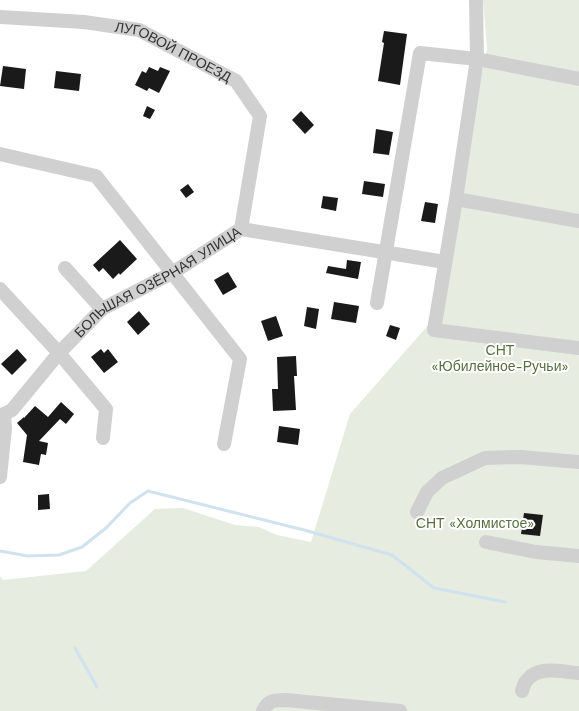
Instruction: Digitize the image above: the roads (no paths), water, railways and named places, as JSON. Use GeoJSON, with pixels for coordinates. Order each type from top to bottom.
{"type":"FeatureCollection","features":[{"type":"Feature","properties":{"kind":"street"},"geometry":{"type":"LineString","coordinates":[[476,0],[477,59],[434,330],[579,348]]}},
{"type":"Feature","properties":{"kind":"street","name":"ЛУГОВОЙ ПРОЕЗД"},"geometry":{"type":"LineString","coordinates":[[0,17],[84,22],[139,30],[236,81],[260,116],[241,229]]}},
{"type":"Feature","properties":{"kind":"street"},"geometry":{"type":"LineString","coordinates":[[377,303],[420,53],[477,59],[579,79]]}},
{"type":"Feature","properties":{"kind":"street"},"geometry":{"type":"LineString","coordinates":[[0,154],[96,176],[240,359],[224,444]]}},
{"type":"Feature","properties":{"kind":"street"},"geometry":{"type":"LineString","coordinates":[[456,198],[579,221]]}},
{"type":"Feature","properties":{"kind":"street","name":"БОЛЬШАЯ ОЗЁРНАЯ УЛИЦА"},"geometry":{"type":"LineString","coordinates":[[2,415],[12,410],[60,353],[102,309],[172,273],[241,229],[445,262]]}},
{"type":"Feature","properties":{"kind":"street"},"geometry":{"type":"LineString","coordinates":[[65,268],[102,309]]}},
{"type":"Feature","properties":{"kind":"street"},"geometry":{"type":"LineString","coordinates":[[0,289],[60,353],[106,409],[103,438]]}},
{"type":"Feature","properties":{"kind":"street"},"geometry":{"type":"LineString","coordinates":[[0,477],[5,428],[2,415]]}},
{"type":"Feature","properties":{"kind":"street"},"geometry":{"type":"LineString","coordinates":[[417,512],[427,492],[442,478],[485,458],[520,456],[579,462]]}},
{"type":"Feature","properties":{"kind":"street"},"geometry":{"type":"LineString","coordinates":[[486,542],[536,552],[579,556]]}},
{"type":"Feature","properties":{"kind":"street"},"geometry":{"type":"LineString","coordinates":[[522,692],[526,680],[535,673],[547,670],[579,673]]}},
{"type":"Feature","properties":{"kind":"street"},"geometry":{"type":"LineString","coordinates":[[263,711],[272,700],[400,711]]}},
{"type":"Feature","properties":{"kind":"waterway"},"geometry":{"type":"LineString","coordinates":[[0,551],[28,556],[59,555],[82,547],[106,528],[130,503],[148,491],[304,530],[392,555],[434,588],[505,602]]}},
{"type":"Feature","properties":{"kind":"waterway"},"geometry":{"type":"LineString","coordinates":[[75,648],[97,687]]}},
{"type":"Feature","properties":{"kind":"park label","name":"СНТ «Юбилейное-Ручьи»"},"geometry":{"type":"Point","coordinates":[500,358]}},
{"type":"Feature","properties":{"kind":"park label","name":"СНТ «Холмистое»"},"geometry":{"type":"Point","coordinates":[475,523]}}]}
